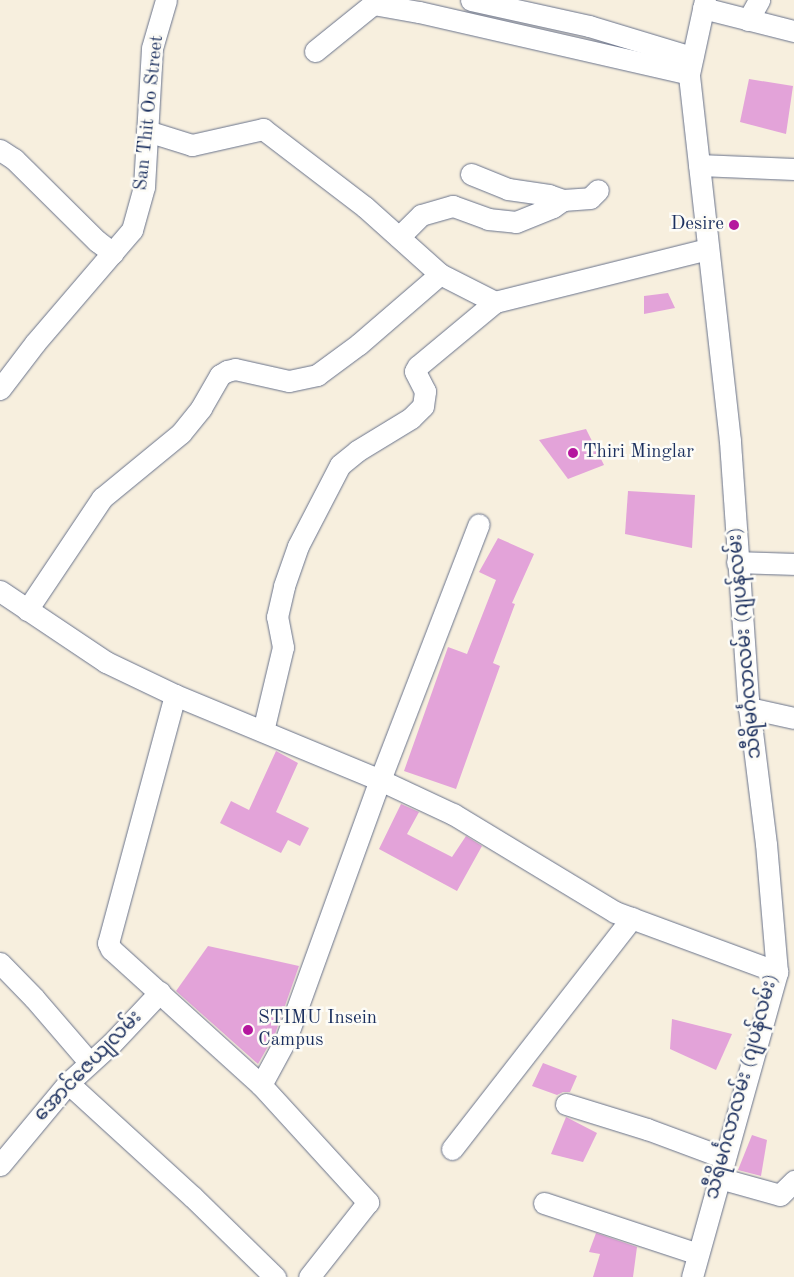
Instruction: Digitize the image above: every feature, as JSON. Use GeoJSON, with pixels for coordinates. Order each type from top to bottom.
{"type":"FeatureCollection","features":[{"type":"Feature","properties":{"kind":"street","name":"San Thit Oo Street"},"geometry":{"type":"LineString","coordinates":[[0,389],[35,343],[132,230],[144,187],[152,48],[166,0]]}},
{"type":"Feature","properties":{"kind":"street"},"geometry":{"type":"LineString","coordinates":[[471,0],[589,26],[691,66]]}},
{"type":"Feature","properties":{"kind":"street"},"geometry":{"type":"LineString","coordinates":[[748,20],[759,0]]}},
{"type":"Feature","properties":{"kind":"street"},"geometry":{"type":"LineString","coordinates":[[315,51],[373,4],[691,66]]}},
{"type":"Feature","properties":{"kind":"street"},"geometry":{"type":"LineString","coordinates":[[704,4],[748,20],[794,32]]}},
{"type":"Feature","properties":{"kind":"street","name":"သီရိမင်္ဂလာလမ်း (ဂျပန်လမ်း)"},"geometry":{"type":"LineString","coordinates":[[692,1277],[777,972],[766,844],[749,708],[737,562],[730,441],[699,165],[691,66],[704,4]]}},
{"type":"Feature","properties":{"kind":"street"},"geometry":{"type":"LineString","coordinates":[[147,132],[192,146],[263,128],[365,207],[440,274],[495,302]]}},
{"type":"Feature","properties":{"kind":"street"},"geometry":{"type":"LineString","coordinates":[[0,150],[14,160],[91,235],[113,253]]}},
{"type":"Feature","properties":{"kind":"street"},"geometry":{"type":"LineString","coordinates":[[699,165],[794,170]]}},
{"type":"Feature","properties":{"kind":"street"},"geometry":{"type":"LineString","coordinates":[[471,174],[508,189],[549,195],[562,200],[590,198],[598,190]]}},
{"type":"Feature","properties":{"kind":"street"},"geometry":{"type":"LineString","coordinates":[[399,237],[421,214],[453,206],[488,219],[516,222],[553,207],[562,200]]}},
{"type":"Feature","properties":{"kind":"street"},"geometry":{"type":"LineString","coordinates":[[263,731],[283,647],[277,617],[284,586],[298,546],[340,465],[357,451],[410,418],[423,406],[425,391],[415,371],[418,366],[495,302],[708,249]]}},
{"type":"Feature","properties":{"kind":"street"},"geometry":{"type":"LineString","coordinates":[[27,610],[102,498],[181,433],[201,408],[220,375],[235,369],[290,381],[317,374],[359,344],[440,274]]}},
{"type":"Feature","properties":{"kind":"street"},"geometry":{"type":"LineString","coordinates":[[261,1085],[286,1040],[380,780],[480,524]]}},
{"type":"Feature","properties":{"kind":"street"},"geometry":{"type":"LineString","coordinates":[[737,562],[794,564]]}},
{"type":"Feature","properties":{"kind":"street"},"geometry":{"type":"LineString","coordinates":[[0,591],[106,662],[175,694],[380,780],[453,814],[615,912],[777,972]]}},
{"type":"Feature","properties":{"kind":"street"},"geometry":{"type":"LineString","coordinates":[[175,694],[108,943],[111,949],[261,1085],[368,1202],[310,1277]]}},
{"type":"Feature","properties":{"kind":"street"},"geometry":{"type":"LineString","coordinates":[[749,708],[794,718]]}},
{"type":"Feature","properties":{"kind":"street"},"geometry":{"type":"LineString","coordinates":[[452,1149],[632,918]]}},
{"type":"Feature","properties":{"kind":"street"},"geometry":{"type":"LineString","coordinates":[[0,963],[34,998],[89,1062]]}},
{"type":"Feature","properties":{"kind":"street","name":"အောင်ဇေယျလမ်း"},"geometry":{"type":"LineString","coordinates":[[0,1165],[68,1083],[112,1043],[160,992]]}},
{"type":"Feature","properties":{"kind":"street"},"geometry":{"type":"LineString","coordinates":[[68,1083],[192,1197],[275,1277]]}},
{"type":"Feature","properties":{"kind":"street"},"geometry":{"type":"LineString","coordinates":[[566,1104],[647,1129],[725,1158]]}},
{"type":"Feature","properties":{"kind":"street"},"geometry":{"type":"LineString","coordinates":[[719,1178],[780,1195],[794,1181]]}},
{"type":"Feature","properties":{"kind":"street"},"geometry":{"type":"LineString","coordinates":[[544,1203],[698,1254]]}},
{"type":"Feature","properties":{"kind":"building"},"geometry":{"type":"Polygon","coordinates":[[[749,79],[793,86],[786,134],[740,122],[749,79]]]}},
{"type":"Feature","properties":{"kind":"building"},"geometry":{"type":"Polygon","coordinates":[[[668,293],[675,308],[644,314],[644,296],[668,293]]]}},
{"type":"Feature","properties":{"kind":"building","name":"Thiri Minglar"},"geometry":{"type":"Polygon","coordinates":[[[586,429],[604,465],[568,479],[539,440],[586,429]]]}},
{"type":"Feature","properties":{"kind":"building"},"geometry":{"type":"Polygon","coordinates":[[[628,491],[695,495],[692,548],[625,534],[628,491]]]}},
{"type":"Feature","properties":{"kind":"building"},"geometry":{"type":"Polygon","coordinates":[[[498,538],[534,554],[512,603],[515,604],[493,663],[500,666],[456,789],[404,771],[448,647],[467,654],[496,580],[479,572],[498,538]]]}},
{"type":"Feature","properties":{"kind":"building"},"geometry":{"type":"Polygon","coordinates":[[[276,751],[298,763],[276,812],[309,828],[300,846],[288,840],[281,853],[220,823],[231,801],[249,810],[276,751]]]}},
{"type":"Feature","properties":{"kind":"building"},"geometry":{"type":"Polygon","coordinates":[[[401,804],[419,812],[407,834],[452,857],[466,836],[482,846],[457,891],[379,849],[401,804]]]}},
{"type":"Feature","properties":{"kind":"building","name":"STIMU Insein Campus"},"geometry":{"type":"Polygon","coordinates":[[[208,946],[299,966],[275,1034],[258,1064],[176,991],[208,946]]]}},
{"type":"Feature","properties":{"kind":"building"},"geometry":{"type":"Polygon","coordinates":[[[672,1019],[732,1034],[716,1070],[670,1049],[672,1019]]]}},
{"type":"Feature","properties":{"kind":"building"},"geometry":{"type":"Polygon","coordinates":[[[543,1063],[577,1076],[570,1092],[563,1092],[557,1095],[532,1086],[543,1063]]]}},
{"type":"Feature","properties":{"kind":"building"},"geometry":{"type":"Polygon","coordinates":[[[566,1117],[597,1133],[583,1162],[551,1154],[566,1117]]]}},
{"type":"Feature","properties":{"kind":"building"},"geometry":{"type":"Polygon","coordinates":[[[752,1135],[767,1140],[761,1176],[738,1170],[752,1135]]]}},
{"type":"Feature","properties":{"kind":"building"},"geometry":{"type":"Polygon","coordinates":[[[596,1233],[637,1247],[633,1277],[593,1277],[600,1254],[589,1252],[596,1233]]]}},
{"type":"Feature","properties":{"kind":"place","name":"Desire"},"geometry":{"type":"Point","coordinates":[734,225]}},
{"type":"Feature","properties":{"kind":"place","name":"Thiri Minglar"},"geometry":{"type":"Point","coordinates":[573,453]}},
{"type":"Feature","properties":{"kind":"place","name":"STIMU Insein Campus"},"geometry":{"type":"Point","coordinates":[248,1030]}}]}
